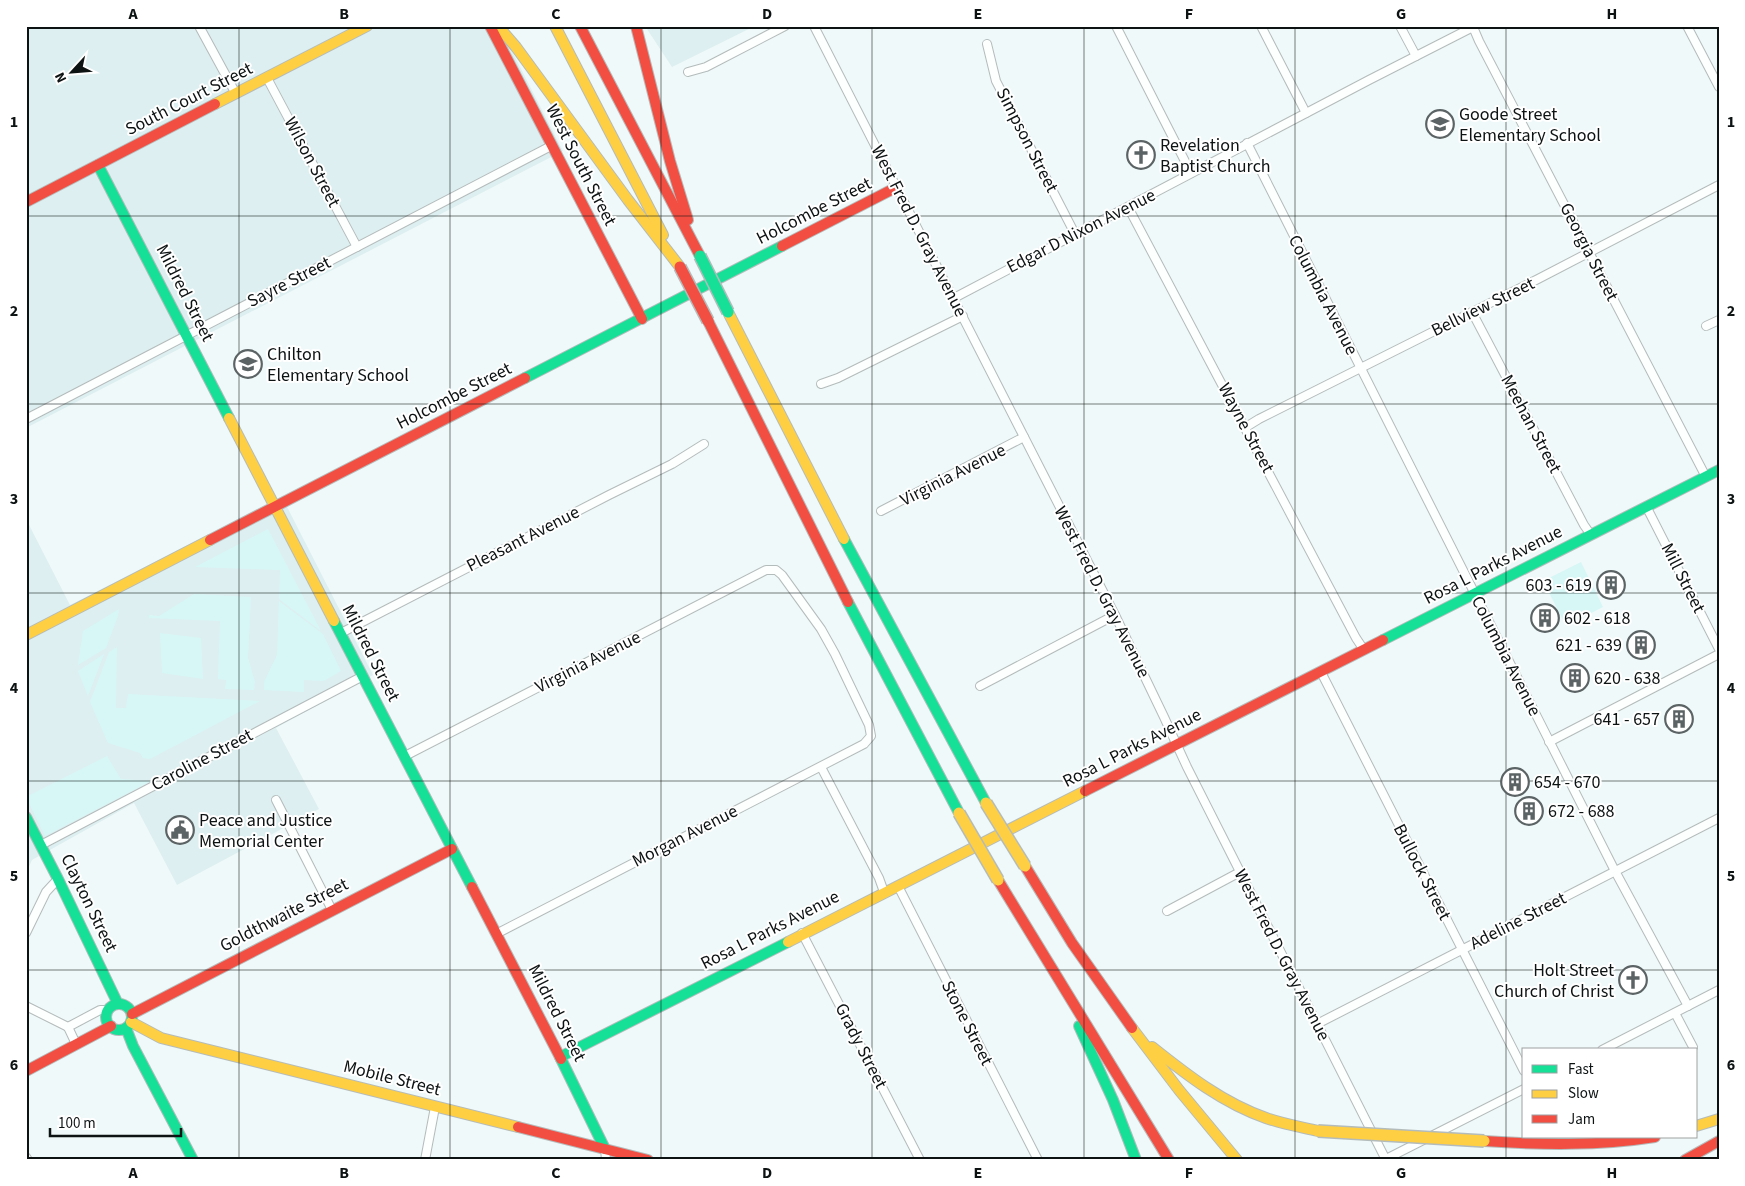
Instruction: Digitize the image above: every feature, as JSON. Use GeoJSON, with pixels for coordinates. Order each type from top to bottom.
{"type":"FeatureCollection","features":[{"type":"Feature","properties":{"kind":"main road","name":"South Court Street"},"geometry":{"type":"LineString","coordinates":[[26,202],[367,26]]}},
{"type":"Feature","properties":{"kind":"main road","name":"West South Street"},"geometry":{"type":"LineString","coordinates":[[490,26],[633,304],[642,318]]}},
{"type":"Feature","properties":{"kind":"main road"},"geometry":{"type":"LineString","coordinates":[[498,26],[516,47],[628,200],[680,267]]}},
{"type":"Feature","properties":{"kind":"main road"},"geometry":{"type":"LineString","coordinates":[[555,26],[708,321],[878,661],[959,813],[1169,1160]]}},
{"type":"Feature","properties":{"kind":"main road"},"geometry":{"type":"LineString","coordinates":[[580,26],[700,256],[850,552],[921,687],[986,803],[1050,909],[1138,1036],[1188,1102],[1237,1160]]}},
{"type":"Feature","properties":{"kind":"main road"},"geometry":{"type":"LineString","coordinates":[[636,26],[670,162],[700,256]]}},
{"type":"Feature","properties":{"kind":"main road","name":"Mildred Street"},"geometry":{"type":"LineString","coordinates":[[98,165],[560,1057],[605,1154]]}},
{"type":"Feature","properties":{"kind":"main road","name":"Holcombe Street"},"geometry":{"type":"LineString","coordinates":[[26,635],[897,187]]}},
{"type":"Feature","properties":{"kind":"main road","name":"Rosa L Parks Avenue"},"geometry":{"type":"LineString","coordinates":[[560,1057],[1719,470]]}},
{"type":"Feature","properties":{"kind":"main road","name":"Clayton Street"},"geometry":{"type":"LineString","coordinates":[[26,817],[58,879],[113,1007]]}},
{"type":"Feature","properties":{"kind":"main road","name":"Goldthwaite Street"},"geometry":{"type":"LineString","coordinates":[[130,1021],[332,910],[452,849]]}},
{"type":"Feature","properties":{"kind":"main road"},"geometry":{"type":"LineString","coordinates":[[1056,976],[1113,1100],[1136,1160]]}},
{"type":"Feature","properties":{"kind":"main road"},"geometry":{"type":"LineString","coordinates":[[130,1021],[118,1030],[110,1026],[106,1019],[113,1007],[127,1006],[130,1021],[133,1046],[193,1160]]}},
{"type":"Feature","properties":{"kind":"main road","name":"Mobile Street"},"geometry":{"type":"LineString","coordinates":[[130,1021],[161,1038],[436,1107],[605,1154],[648,1160]]}},
{"type":"Feature","properties":{"kind":"main road"},"geometry":{"type":"LineString","coordinates":[[26,1071],[110,1026]]}},
{"type":"Feature","properties":{"kind":"main road"},"geometry":{"type":"LineString","coordinates":[[1138,1036],[1205,1088],[1232,1103],[1267,1119],[1318,1131],[1550,1145],[1587,1145],[1649,1138]]}},
{"type":"Feature","properties":{"kind":"main road"},"geometry":{"type":"LineString","coordinates":[[1698,1125],[1719,1119]]}},
{"type":"Feature","properties":{"kind":"main road"},"geometry":{"type":"LineString","coordinates":[[1685,1160],[1719,1141]]}},
{"type":"Feature","properties":{"kind":"street"},"geometry":{"type":"LineString","coordinates":[[199,26],[236,94]]}},
{"type":"Feature","properties":{"kind":"street"},"geometry":{"type":"LineString","coordinates":[[688,72],[706,67],[785,26]]}},
{"type":"Feature","properties":{"kind":"street","name":"West Fred D. Gray Avenue"},"geometry":{"type":"LineString","coordinates":[[814,26],[1115,615],[1177,745],[1385,1160]]}},
{"type":"Feature","properties":{"kind":"street"},"geometry":{"type":"LineString","coordinates":[[1116,26],[1191,173]]}},
{"type":"Feature","properties":{"kind":"street"},"geometry":{"type":"LineString","coordinates":[[1260,26],[1306,113]]}},
{"type":"Feature","properties":{"kind":"street"},"geometry":{"type":"LineString","coordinates":[[1400,26],[1416,56]]}},
{"type":"Feature","properties":{"kind":"street"},"geometry":{"type":"LineString","coordinates":[[1687,26],[1719,87]]}},
{"type":"Feature","properties":{"kind":"street","name":"Edgar D Nixon Avenue"},"geometry":{"type":"LineString","coordinates":[[954,298],[1474,27]]}},
{"type":"Feature","properties":{"kind":"street","name":"Georgia Street"},"geometry":{"type":"LineString","coordinates":[[1474,27],[1479,41],[1706,477]]}},
{"type":"Feature","properties":{"kind":"street","name":"Simpson Street"},"geometry":{"type":"LineString","coordinates":[[987,44],[996,81],[1075,234]]}},
{"type":"Feature","properties":{"kind":"street","name":"Wilson Street"},"geometry":{"type":"LineString","coordinates":[[267,78],[357,247]]}},
{"type":"Feature","properties":{"kind":"street","name":"Columbia Avenue"},"geometry":{"type":"LineString","coordinates":[[1247,144],[1549,742],[1615,871],[1688,1006]]}},
{"type":"Feature","properties":{"kind":"street","name":"Sayre Street"},"geometry":{"type":"LineString","coordinates":[[26,419],[551,146]]}},
{"type":"Feature","properties":{"kind":"street","name":"Bellview Street"},"geometry":{"type":"LineString","coordinates":[[1246,428],[1259,419],[1360,367],[1472,312],[1719,185]]}},
{"type":"Feature","properties":{"kind":"street","name":"Wayne Street"},"geometry":{"type":"LineString","coordinates":[[1128,206],[1364,650]]}},
{"type":"Feature","properties":{"kind":"street","name":"Meehan Street"},"geometry":{"type":"LineString","coordinates":[[1472,312],[1591,535]]}},
{"type":"Feature","properties":{"kind":"street"},"geometry":{"type":"LineString","coordinates":[[821,384],[838,378],[963,316]]}},
{"type":"Feature","properties":{"kind":"street"},"geometry":{"type":"LineString","coordinates":[[1706,326],[1719,320]]}},
{"type":"Feature","properties":{"kind":"street","name":"Virginia Avenue"},"geometry":{"type":"LineString","coordinates":[[881,511],[1024,437]]}},
{"type":"Feature","properties":{"kind":"street","name":"Pleasant Avenue"},"geometry":{"type":"LineString","coordinates":[[341,633],[672,464],[704,444]]}},
{"type":"Feature","properties":{"kind":"street","name":"Mill Street"},"geometry":{"type":"LineString","coordinates":[[1647,508],[1719,649]]}},
{"type":"Feature","properties":{"kind":"street","name":"Virginia Avenue"},"geometry":{"type":"LineString","coordinates":[[405,756],[766,570],[771,570]]}},
{"type":"Feature","properties":{"kind":"street","name":"Morgan Avenue"},"geometry":{"type":"LineString","coordinates":[[496,934],[821,767],[864,744],[871,736],[869,725],[821,629],[782,575],[776,570],[771,570]]}},
{"type":"Feature","properties":{"kind":"street"},"geometry":{"type":"LineString","coordinates":[[980,686],[1115,615]]}},
{"type":"Feature","properties":{"kind":"street"},"geometry":{"type":"LineString","coordinates":[[1549,742],[1719,654]]}},
{"type":"Feature","properties":{"kind":"street","name":"Bullock Street"},"geometry":{"type":"LineString","coordinates":[[1321,672],[1522,1067]]}},
{"type":"Feature","properties":{"kind":"street","name":"Caroline Street"},"geometry":{"type":"LineString","coordinates":[[41,845],[363,676]]}},
{"type":"Feature","properties":{"kind":"street"},"geometry":{"type":"LineString","coordinates":[[821,767],[879,878],[884,892]]}},
{"type":"Feature","properties":{"kind":"street"},"geometry":{"type":"LineString","coordinates":[[276,800],[332,910]]}},
{"type":"Feature","properties":{"kind":"street","name":"Adeline Street"},"geometry":{"type":"LineString","coordinates":[[1317,1024],[1719,818]]}},
{"type":"Feature","properties":{"kind":"street"},"geometry":{"type":"LineString","coordinates":[[1167,911],[1240,872]]}},
{"type":"Feature","properties":{"kind":"street"},"geometry":{"type":"LineString","coordinates":[[26,933],[46,892],[58,879]]}},
{"type":"Feature","properties":{"kind":"street","name":"Stone Street"},"geometry":{"type":"LineString","coordinates":[[898,886],[1038,1160]]}},
{"type":"Feature","properties":{"kind":"street","name":"Grady Street"},"geometry":{"type":"LineString","coordinates":[[802,933],[920,1160]]}},
{"type":"Feature","properties":{"kind":"street"},"geometry":{"type":"LineString","coordinates":[[1606,1048],[1719,990]]}},
{"type":"Feature","properties":{"kind":"street"},"geometry":{"type":"LineString","coordinates":[[26,1006],[68,1026],[76,1044]]}},
{"type":"Feature","properties":{"kind":"street"},"geometry":{"type":"LineString","coordinates":[[68,1026],[100,1010],[113,1007]]}},
{"type":"Feature","properties":{"kind":"street"},"geometry":{"type":"LineString","coordinates":[[1675,1012],[1693,1047]]}},
{"type":"Feature","properties":{"kind":"street"},"geometry":{"type":"LineString","coordinates":[[1385,1160],[1522,1090]]}},
{"type":"Feature","properties":{"kind":"street"},"geometry":{"type":"LineString","coordinates":[[425,1160],[436,1107]]}},
{"type":"Feature","properties":{"kind":"shaded area"},"geometry":{"type":"Polygon","coordinates":[[[26,26],[499,26],[563,151],[26,428],[26,26]]]}},
{"type":"Feature","properties":{"kind":"shaded area"},"geometry":{"type":"Polygon","coordinates":[[[645,26],[755,26],[672,67],[645,26]]]}},
{"type":"Feature","properties":{"kind":"shaded area"},"geometry":{"type":"Polygon","coordinates":[[[282,497],[373,675],[276,728],[319,809],[177,885],[134,803],[32,860],[26,873],[26,519],[70,605],[282,497]]]}},
{"type":"Feature","properties":{"kind":"shaded area"},"geometry":{"type":"Polygon","coordinates":[[[268,529],[321,631],[279,599],[280,570],[195,567],[268,529]]]}},
{"type":"Feature","properties":{"kind":"shaded area"},"geometry":{"type":"Polygon","coordinates":[[[1581,562],[1603,607],[1566,626],[1543,581],[1581,562]]]}},
{"type":"Feature","properties":{"kind":"shaded area"},"geometry":{"type":"Polygon","coordinates":[[[194,594],[251,597],[248,658],[255,682],[254,690],[225,689],[226,680],[218,679],[220,621],[149,618],[149,615],[159,616],[194,594]]]}},
{"type":"Feature","properties":{"kind":"shaded area"},"geometry":{"type":"Polygon","coordinates":[[[279,601],[323,634],[341,671],[324,681],[304,680],[304,692],[264,690],[264,682],[277,655],[279,601]]]}},
{"type":"Feature","properties":{"kind":"shaded area"},"geometry":{"type":"Polygon","coordinates":[[[119,609],[106,648],[78,665],[83,631],[119,609]]]}},
{"type":"Feature","properties":{"kind":"shaded area"},"geometry":{"type":"Polygon","coordinates":[[[160,633],[201,638],[203,679],[162,673],[160,633]]]}},
{"type":"Feature","properties":{"kind":"shaded area"},"geometry":{"type":"Polygon","coordinates":[[[117,647],[116,708],[126,708],[128,694],[260,701],[150,759],[143,758],[140,753],[108,743],[90,702],[109,652],[117,647]]]}},
{"type":"Feature","properties":{"kind":"shaded area"},"geometry":{"type":"Polygon","coordinates":[[[104,654],[88,696],[78,671],[104,654]]]}},
{"type":"Feature","properties":{"kind":"shaded area"},"geometry":{"type":"Polygon","coordinates":[[[107,756],[121,779],[151,781],[45,836],[26,797],[107,756]]]}},
{"type":"Feature","properties":{"kind":"traffic: fast"},"geometry":{"type":"LineString","coordinates":[[98,165],[229,418]]}},
{"type":"Feature","properties":{"kind":"traffic: fast"},"geometry":{"type":"LineString","coordinates":[[525,378],[782,246]]}},
{"type":"Feature","properties":{"kind":"traffic: fast"},"geometry":{"type":"LineString","coordinates":[[700,256],[728,312]]}},
{"type":"Feature","properties":{"kind":"traffic: fast"},"geometry":{"type":"LineString","coordinates":[[1383,640],[1719,470]]}},
{"type":"Feature","properties":{"kind":"traffic: fast"},"geometry":{"type":"LineString","coordinates":[[844,539],[986,803]]}},
{"type":"Feature","properties":{"kind":"traffic: fast"},"geometry":{"type":"LineString","coordinates":[[848,602],[959,813]]}},
{"type":"Feature","properties":{"kind":"traffic: fast"},"geometry":{"type":"LineString","coordinates":[[334,621],[472,887]]}},
{"type":"Feature","properties":{"kind":"traffic: fast"},"geometry":{"type":"LineString","coordinates":[[26,817],[118,1004]]}},
{"type":"Feature","properties":{"kind":"traffic: fast"},"geometry":{"type":"LineString","coordinates":[[560,1057],[788,942]]}},
{"type":"Feature","properties":{"kind":"traffic: fast"},"geometry":{"type":"LineString","coordinates":[[119,1004],[128,1008],[132,1017],[128,1026],[119,1030],[110,1026],[106,1017],[110,1008],[119,1004]]}},
{"type":"Feature","properties":{"kind":"traffic: fast"},"geometry":{"type":"LineString","coordinates":[[1079,1026],[1113,1100],[1136,1160]]}},
{"type":"Feature","properties":{"kind":"traffic: fast"},"geometry":{"type":"LineString","coordinates":[[126,1028],[133,1046],[193,1160]]}},
{"type":"Feature","properties":{"kind":"traffic: fast"},"geometry":{"type":"LineString","coordinates":[[561,1059],[605,1149]]}},
{"type":"Feature","properties":{"kind":"traffic: slow"},"geometry":{"type":"LineString","coordinates":[[215,104],[367,26]]}},
{"type":"Feature","properties":{"kind":"traffic: slow"},"geometry":{"type":"LineString","coordinates":[[498,26],[516,47],[628,200],[680,267]]}},
{"type":"Feature","properties":{"kind":"traffic: slow"},"geometry":{"type":"LineString","coordinates":[[555,26],[663,235]]}},
{"type":"Feature","properties":{"kind":"traffic: slow"},"geometry":{"type":"LineString","coordinates":[[728,312],[844,539]]}},
{"type":"Feature","properties":{"kind":"traffic: slow"},"geometry":{"type":"LineString","coordinates":[[229,418],[334,621]]}},
{"type":"Feature","properties":{"kind":"traffic: slow"},"geometry":{"type":"LineString","coordinates":[[26,635],[210,540]]}},
{"type":"Feature","properties":{"kind":"traffic: slow"},"geometry":{"type":"LineString","coordinates":[[788,942],[1085,791]]}},
{"type":"Feature","properties":{"kind":"traffic: slow"},"geometry":{"type":"LineString","coordinates":[[986,803],[1025,866]]}},
{"type":"Feature","properties":{"kind":"traffic: slow"},"geometry":{"type":"LineString","coordinates":[[959,813],[998,880]]}},
{"type":"Feature","properties":{"kind":"traffic: slow"},"geometry":{"type":"LineString","coordinates":[[131,1022],[161,1038],[518,1127]]}},
{"type":"Feature","properties":{"kind":"traffic: slow"},"geometry":{"type":"LineString","coordinates":[[1132,1028],[1179,1090],[1237,1160]]}},
{"type":"Feature","properties":{"kind":"traffic: slow"},"geometry":{"type":"LineString","coordinates":[[1152,1047],[1192,1078],[1235,1105],[1272,1120],[1318,1131]]}},
{"type":"Feature","properties":{"kind":"traffic: slow"},"geometry":{"type":"LineString","coordinates":[[1698,1125],[1719,1119]]}},
{"type":"Feature","properties":{"kind":"traffic: slow"},"geometry":{"type":"LineString","coordinates":[[1318,1131],[1484,1141]]}},
{"type":"Feature","properties":{"kind":"traffic: jam"},"geometry":{"type":"LineString","coordinates":[[490,26],[642,319]]}},
{"type":"Feature","properties":{"kind":"traffic: jam"},"geometry":{"type":"LineString","coordinates":[[580,26],[700,256]]}},
{"type":"Feature","properties":{"kind":"traffic: jam"},"geometry":{"type":"LineString","coordinates":[[636,26],[670,161],[688,220]]}},
{"type":"Feature","properties":{"kind":"traffic: jam"},"geometry":{"type":"LineString","coordinates":[[26,202],[215,104]]}},
{"type":"Feature","properties":{"kind":"traffic: jam"},"geometry":{"type":"LineString","coordinates":[[782,246],[897,187]]}},
{"type":"Feature","properties":{"kind":"traffic: jam"},"geometry":{"type":"LineString","coordinates":[[680,267],[708,321]]}},
{"type":"Feature","properties":{"kind":"traffic: jam"},"geometry":{"type":"LineString","coordinates":[[708,321],[848,602]]}},
{"type":"Feature","properties":{"kind":"traffic: jam"},"geometry":{"type":"LineString","coordinates":[[210,540],[525,378]]}},
{"type":"Feature","properties":{"kind":"traffic: jam"},"geometry":{"type":"LineString","coordinates":[[1085,791],[1383,640]]}},
{"type":"Feature","properties":{"kind":"traffic: jam"},"geometry":{"type":"LineString","coordinates":[[132,1014],[452,849]]}},
{"type":"Feature","properties":{"kind":"traffic: jam"},"geometry":{"type":"LineString","coordinates":[[1025,866],[1072,943],[1132,1028]]}},
{"type":"Feature","properties":{"kind":"traffic: jam"},"geometry":{"type":"LineString","coordinates":[[998,880],[1169,1160]]}},
{"type":"Feature","properties":{"kind":"traffic: jam"},"geometry":{"type":"LineString","coordinates":[[472,887],[561,1059]]}},
{"type":"Feature","properties":{"kind":"traffic: jam"},"geometry":{"type":"LineString","coordinates":[[26,1071],[111,1026]]}},
{"type":"Feature","properties":{"kind":"traffic: jam"},"geometry":{"type":"LineString","coordinates":[[518,1127],[648,1160]]}},
{"type":"Feature","properties":{"kind":"traffic: jam"},"geometry":{"type":"LineString","coordinates":[[1484,1141],[1570,1144],[1648,1138]]}},
{"type":"Feature","properties":{"kind":"traffic: jam"},"geometry":{"type":"LineString","coordinates":[[1685,1160],[1719,1141]]}},
{"type":"Feature","properties":{"kind":"place","name":"Goode Street Elementary School"},"geometry":{"type":"Point","coordinates":[1440,124]}},
{"type":"Feature","properties":{"kind":"place","name":"Revelation Baptist Church"},"geometry":{"type":"Point","coordinates":[1141,155]}},
{"type":"Feature","properties":{"kind":"place","name":"Chilton Elementary School"},"geometry":{"type":"Point","coordinates":[248,364]}},
{"type":"Feature","properties":{"kind":"place","name":"603 - 619"},"geometry":{"type":"Point","coordinates":[1611,585]}},
{"type":"Feature","properties":{"kind":"place","name":"602 - 618"},"geometry":{"type":"Point","coordinates":[1545,618]}},
{"type":"Feature","properties":{"kind":"place","name":"621 - 639"},"geometry":{"type":"Point","coordinates":[1641,645]}},
{"type":"Feature","properties":{"kind":"place","name":"620 - 638"},"geometry":{"type":"Point","coordinates":[1575,678]}},
{"type":"Feature","properties":{"kind":"place","name":"641 - 657"},"geometry":{"type":"Point","coordinates":[1679,719]}},
{"type":"Feature","properties":{"kind":"place","name":"654 - 670"},"geometry":{"type":"Point","coordinates":[1515,782]}},
{"type":"Feature","properties":{"kind":"place","name":"672 - 688"},"geometry":{"type":"Point","coordinates":[1529,811]}},
{"type":"Feature","properties":{"kind":"place","name":"Peace and Justice Memorial Center"},"geometry":{"type":"Point","coordinates":[180,830]}},
{"type":"Feature","properties":{"kind":"place","name":"Holt Street Church of Christ"},"geometry":{"type":"Point","coordinates":[1633,980]}}]}
